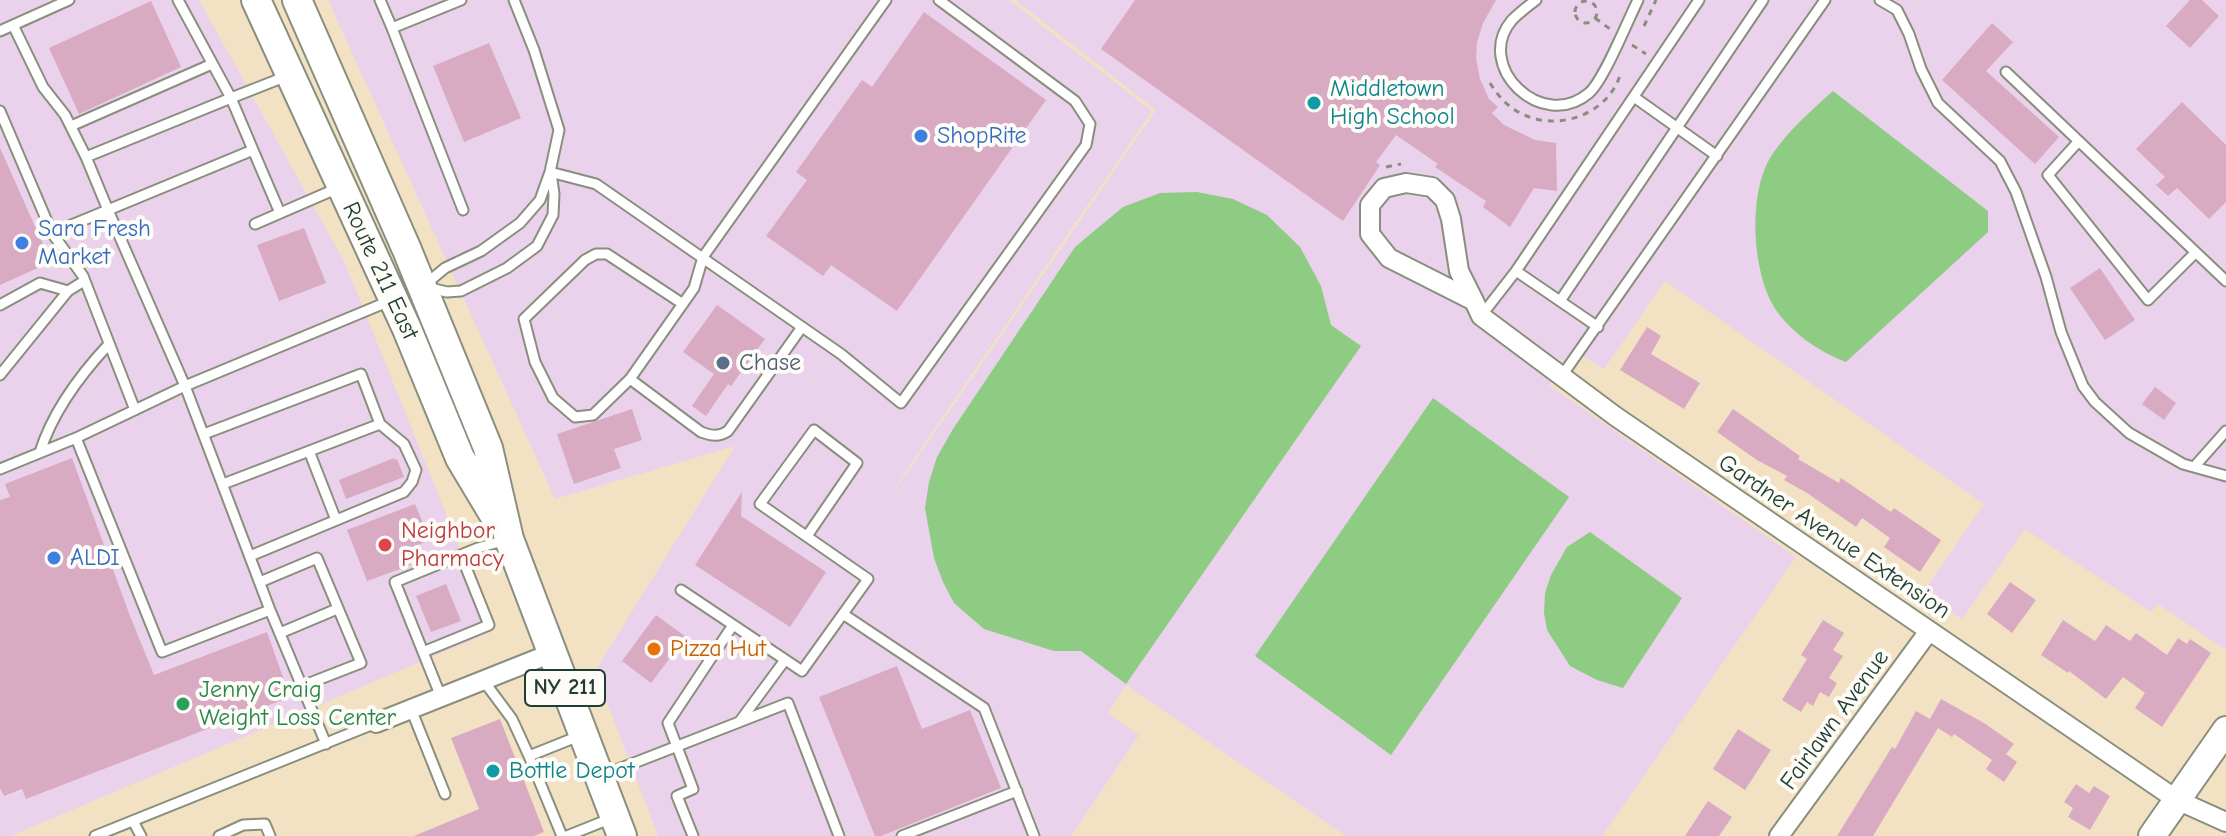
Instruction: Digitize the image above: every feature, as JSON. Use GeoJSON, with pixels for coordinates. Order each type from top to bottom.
{"type":"FeatureCollection","features":[{"type":"Feature","properties":{"kind":"main road","name":"Route 211 East"},"geometry":{"type":"LineString","coordinates":[[256,0],[393,300],[460,458],[509,539]]}},
{"type":"Feature","properties":{"kind":"main road","name":"Route 211 East"},"geometry":{"type":"LineString","coordinates":[[297,0],[422,287],[488,448],[509,539],[618,827]]}},
{"type":"Feature","properties":{"kind":"street","name":"Gardner Avenue Extension"},"geometry":{"type":"LineString","coordinates":[[1478,308],[1459,271],[1445,200],[1432,187],[1406,183],[1384,188],[1370,205],[1370,234],[1389,258],[1478,308],[1561,377],[1615,416],[2177,800],[2226,822]]}},
{"type":"Feature","properties":{"kind":"street","name":"Fairlawn Avenue"},"geometry":{"type":"LineString","coordinates":[[1779,836],[1929,631]]}},
{"type":"Feature","properties":{"kind":"street"},"geometry":{"type":"LineString","coordinates":[[376,723],[552,653]]}},
{"type":"Feature","properties":{"kind":"street"},"geometry":{"type":"LineString","coordinates":[[2152,836],[2226,730]]}},
{"type":"Feature","properties":{"kind":"lane"},"geometry":{"type":"LineString","coordinates":[[0,31],[69,0]]}},
{"type":"Feature","properties":{"kind":"lane"},"geometry":{"type":"LineString","coordinates":[[178,0],[231,98],[280,213]]}},
{"type":"Feature","properties":{"kind":"lane"},"geometry":{"type":"LineString","coordinates":[[380,0],[463,210]]}},
{"type":"Feature","properties":{"kind":"lane"},"geometry":{"type":"LineString","coordinates":[[392,28],[460,0]]}},
{"type":"Feature","properties":{"kind":"lane"},"geometry":{"type":"LineString","coordinates":[[0,469],[76,438],[185,386],[422,287],[445,268],[481,251],[520,223],[540,200],[559,130],[534,50],[514,0]]}},
{"type":"Feature","properties":{"kind":"lane"},"geometry":{"type":"LineString","coordinates":[[683,304],[607,254],[596,254],[585,260],[524,319],[535,362],[553,398],[575,417],[593,415],[630,379],[683,304],[694,288],[703,257],[886,0]]}},
{"type":"Feature","properties":{"kind":"lane"},"geometry":{"type":"LineString","coordinates":[[550,172],[596,184],[841,354],[901,403],[1086,145],[1090,124],[1075,101],[939,0]]}},
{"type":"Feature","properties":{"kind":"lane"},"geometry":{"type":"LineString","coordinates":[[1536,0],[1511,21],[1506,31],[1502,54],[1504,65],[1514,85],[1523,94],[1533,100],[1556,105],[1579,99],[1598,84],[1638,0]]}},
{"type":"Feature","properties":{"kind":"lane"},"geometry":{"type":"LineString","coordinates":[[1478,308],[1516,271],[1699,0]]}},
{"type":"Feature","properties":{"kind":"lane"},"geometry":{"type":"LineString","coordinates":[[1560,301],[1763,0]]}},
{"type":"Feature","properties":{"kind":"lane"},"geometry":{"type":"LineString","coordinates":[[1561,377],[1825,0]]}},
{"type":"Feature","properties":{"kind":"lane"},"geometry":{"type":"LineString","coordinates":[[1880,0],[1897,10],[1938,103],[2000,161],[2016,192],[2046,277],[2061,332],[2083,386],[2095,402],[2129,433],[2183,464],[2226,476]]}},
{"type":"Feature","properties":{"kind":"lane"},"geometry":{"type":"LineString","coordinates":[[13,25],[43,87],[71,126],[86,157],[185,386],[270,610],[326,744]]}},
{"type":"Feature","properties":{"kind":"lane"},"geometry":{"type":"LineString","coordinates":[[71,126],[212,64]]}},
{"type":"Feature","properties":{"kind":"lane"},"geometry":{"type":"LineString","coordinates":[[2006,72],[2226,280]]}},
{"type":"Feature","properties":{"kind":"lane"},"geometry":{"type":"LineString","coordinates":[[86,157],[290,75]]}},
{"type":"Feature","properties":{"kind":"lane"},"geometry":{"type":"LineString","coordinates":[[1634,97],[1717,156]]}},
{"type":"Feature","properties":{"kind":"lane"},"geometry":{"type":"LineString","coordinates":[[0,111],[52,233],[83,276],[135,410]]}},
{"type":"Feature","properties":{"kind":"lane"},"geometry":{"type":"LineString","coordinates":[[2078,142],[2048,175],[2148,300],[2195,253]]}},
{"type":"Feature","properties":{"kind":"lane"},"geometry":{"type":"LineString","coordinates":[[52,233],[253,150]]}},
{"type":"Feature","properties":{"kind":"lane"},"geometry":{"type":"LineString","coordinates":[[422,287],[447,292],[461,291],[507,268],[537,246],[553,215],[554,194],[550,172]]}},
{"type":"Feature","properties":{"kind":"lane"},"geometry":{"type":"LineString","coordinates":[[255,224],[341,186]]}},
{"type":"Feature","properties":{"kind":"lane"},"geometry":{"type":"LineString","coordinates":[[1516,271],[1598,327]]}},
{"type":"Feature","properties":{"kind":"lane"},"geometry":{"type":"LineString","coordinates":[[0,375],[68,291],[84,281]]}},
{"type":"Feature","properties":{"kind":"lane"},"geometry":{"type":"LineString","coordinates":[[0,305],[40,283],[68,291]]}},
{"type":"Feature","properties":{"kind":"lane"},"geometry":{"type":"LineString","coordinates":[[630,379],[701,432],[723,435],[802,327]]}},
{"type":"Feature","properties":{"kind":"lane"},"geometry":{"type":"LineString","coordinates":[[40,452],[46,432],[82,373],[109,344]]}},
{"type":"Feature","properties":{"kind":"lane"},"geometry":{"type":"LineString","coordinates":[[204,434],[361,374],[380,424],[404,444],[416,470],[404,492],[250,556]]}},
{"type":"Feature","properties":{"kind":"lane"},"geometry":{"type":"LineString","coordinates":[[223,484],[380,424]]}},
{"type":"Feature","properties":{"kind":"lane"},"geometry":{"type":"LineString","coordinates":[[681,590],[802,671],[868,579],[760,504],[814,430],[857,463],[807,536]]}},
{"type":"Feature","properties":{"kind":"lane"},"geometry":{"type":"LineString","coordinates":[[2194,467],[2226,431]]}},
{"type":"Feature","properties":{"kind":"lane"},"geometry":{"type":"LineString","coordinates":[[76,438],[162,652],[270,610]]}},
{"type":"Feature","properties":{"kind":"lane"},"geometry":{"type":"LineString","coordinates":[[309,451],[336,520]]}},
{"type":"Feature","properties":{"kind":"lane"},"geometry":{"type":"LineString","coordinates":[[441,697],[395,582],[509,539]]}},
{"type":"Feature","properties":{"kind":"lane"},"geometry":{"type":"LineString","coordinates":[[423,652],[489,625],[461,555]]}},
{"type":"Feature","properties":{"kind":"lane"},"geometry":{"type":"LineString","coordinates":[[260,582],[317,558],[361,663],[302,686]]}},
{"type":"Feature","properties":{"kind":"lane"},"geometry":{"type":"LineString","coordinates":[[280,633],[337,609]]}},
{"type":"Feature","properties":{"kind":"lane"},"geometry":{"type":"LineString","coordinates":[[843,614],[984,708],[1034,836]]}},
{"type":"Feature","properties":{"kind":"lane"},"geometry":{"type":"LineString","coordinates":[[693,836],[677,796],[693,789],[668,723],[733,625]]}},
{"type":"Feature","properties":{"kind":"lane"},"geometry":{"type":"LineString","coordinates":[[739,722],[785,660]]}},
{"type":"Feature","properties":{"kind":"lane"},"geometry":{"type":"LineString","coordinates":[[483,680],[512,719],[564,836],[618,827]]}},
{"type":"Feature","properties":{"kind":"lane"},"geometry":{"type":"LineString","coordinates":[[599,776],[788,703],[839,836]]}},
{"type":"Feature","properties":{"kind":"lane"},"geometry":{"type":"LineString","coordinates":[[411,709],[445,794]]}},
{"type":"Feature","properties":{"kind":"lane"},"geometry":{"type":"LineString","coordinates":[[95,836],[376,723]]}},
{"type":"Feature","properties":{"kind":"lane"},"geometry":{"type":"LineString","coordinates":[[529,756],[583,735]]}},
{"type":"Feature","properties":{"kind":"lane"},"geometry":{"type":"LineString","coordinates":[[902,836],[1017,791]]}},
{"type":"Feature","properties":{"kind":"lane"},"geometry":{"type":"LineString","coordinates":[[133,821],[141,836]]}},
{"type":"Feature","properties":{"kind":"lane"},"geometry":{"type":"LineString","coordinates":[[219,836],[243,825],[265,824],[270,836]]}},
{"type":"Feature","properties":{"kind":"path"},"geometry":{"type":"LineString","coordinates":[[1568,0],[1576,6]]}},
{"type":"Feature","properties":{"kind":"path"},"geometry":{"type":"LineString","coordinates":[[1582,1],[1591,2],[1597,11],[1595,18],[1590,23],[1579,22],[1575,15],[1576,6],[1582,1]]}},
{"type":"Feature","properties":{"kind":"shaded area"},"geometry":{"type":"Polygon","coordinates":[[[0,0],[199,0],[345,263],[493,631],[11,836],[0,836],[0,0]]]}},
{"type":"Feature","properties":{"kind":"shaded area"},"geometry":{"type":"Polygon","coordinates":[[[328,0],[1009,0],[1152,111],[885,505],[1156,110],[1015,0],[2226,0],[2226,650],[2158,604],[2151,612],[2025,529],[1962,619],[1923,593],[1984,504],[1665,281],[1604,369],[1574,351],[1549,385],[1796,557],[1602,836],[1346,836],[1126,685],[1108,713],[1139,735],[1071,836],[658,836],[595,671],[735,446],[555,499],[328,0]]]}},
{"type":"Feature","properties":{"kind":"green space"},"geometry":{"type":"Polygon","coordinates":[[[1833,91],[1988,211],[1988,232],[1846,362],[1826,353],[1788,325],[1774,307],[1767,291],[1757,253],[1758,192],[1770,158],[1791,131],[1833,91]]]}},
{"type":"Feature","properties":{"kind":"green space"},"geometry":{"type":"Polygon","coordinates":[[[1197,192],[1233,199],[1267,215],[1300,247],[1321,286],[1331,325],[1361,346],[1126,684],[1081,651],[1054,651],[984,629],[954,603],[934,558],[925,508],[937,457],[953,429],[1075,247],[1123,207],[1160,193],[1197,192]]]}},
{"type":"Feature","properties":{"kind":"green space"},"geometry":{"type":"Polygon","coordinates":[[[1433,398],[1569,497],[1391,755],[1255,656],[1433,398]]]}},
{"type":"Feature","properties":{"kind":"green space"},"geometry":{"type":"Polygon","coordinates":[[[1590,532],[1682,598],[1623,688],[1597,680],[1570,666],[1547,630],[1545,593],[1551,575],[1567,547],[1590,532]]]}},
{"type":"Feature","properties":{"kind":"building","name":"Middletown High School"},"geometry":{"type":"Polygon","coordinates":[[[1135,0],[1496,0],[1477,42],[1480,79],[1489,99],[1498,107],[1492,113],[1504,125],[1535,140],[1556,143],[1557,191],[1534,188],[1510,227],[1483,207],[1486,201],[1435,167],[1438,164],[1396,135],[1376,162],[1380,165],[1343,221],[1101,49],[1135,0]]]}},
{"type":"Feature","properties":{"kind":"building"},"geometry":{"type":"Polygon","coordinates":[[[2190,0],[2202,0],[2219,16],[2190,48],[2166,26],[2190,0]]]}},
{"type":"Feature","properties":{"kind":"building"},"geometry":{"type":"Polygon","coordinates":[[[151,1],[181,67],[79,114],[49,48],[151,1]]]}},
{"type":"Feature","properties":{"kind":"building","name":"ShopRite"},"geometry":{"type":"Polygon","coordinates":[[[924,12],[1046,100],[897,311],[831,265],[823,276],[766,236],[807,180],[796,172],[862,80],[872,87],[924,12]]]}},
{"type":"Feature","properties":{"kind":"building"},"geometry":{"type":"Polygon","coordinates":[[[1992,23],[2013,42],[1986,71],[2059,137],[2035,164],[1942,80],[1992,23]]]}},
{"type":"Feature","properties":{"kind":"building"},"geometry":{"type":"Polygon","coordinates":[[[489,43],[521,118],[464,142],[433,66],[489,43]]]}},
{"type":"Feature","properties":{"kind":"building"},"geometry":{"type":"Polygon","coordinates":[[[2182,102],[2226,145],[2226,202],[2209,219],[2177,188],[2168,196],[2156,185],[2165,177],[2136,149],[2182,102]]]}},
{"type":"Feature","properties":{"kind":"building","name":"Sara Fresh Market"},"geometry":{"type":"Polygon","coordinates":[[[0,148],[51,262],[0,285],[0,148]]]}},
{"type":"Feature","properties":{"kind":"building"},"geometry":{"type":"Polygon","coordinates":[[[304,228],[326,283],[279,301],[257,245],[304,228]]]}},
{"type":"Feature","properties":{"kind":"building"},"geometry":{"type":"Polygon","coordinates":[[[2100,268],[2135,320],[2105,340],[2070,288],[2100,268]]]}},
{"type":"Feature","properties":{"kind":"building","name":"Chase"},"geometry":{"type":"Polygon","coordinates":[[[717,305],[765,339],[706,416],[692,406],[714,374],[683,352],[717,305]]]}},
{"type":"Feature","properties":{"kind":"building"},"geometry":{"type":"Polygon","coordinates":[[[1647,327],[1661,336],[1651,354],[1700,383],[1684,409],[1620,370],[1647,327]]]}},
{"type":"Feature","properties":{"kind":"building"},"geometry":{"type":"Polygon","coordinates":[[[2155,387],[2176,403],[2164,420],[2142,404],[2155,387]]]}},
{"type":"Feature","properties":{"kind":"building"},"geometry":{"type":"Polygon","coordinates":[[[632,409],[642,440],[614,449],[621,468],[574,484],[557,434],[632,409]]]}},
{"type":"Feature","properties":{"kind":"building"},"geometry":{"type":"Polygon","coordinates":[[[1733,409],[1800,456],[1798,459],[1839,483],[1841,478],[1891,512],[1894,508],[1941,540],[1920,572],[1884,547],[1890,538],[1862,518],[1856,527],[1784,480],[1787,476],[1757,460],[1717,432],[1733,409]]]}},
{"type":"Feature","properties":{"kind":"building"},"geometry":{"type":"Polygon","coordinates":[[[72,458],[154,675],[267,632],[290,697],[26,799],[22,789],[4,796],[0,788],[0,500],[10,497],[5,484],[72,458]]]}},
{"type":"Feature","properties":{"kind":"building"},"geometry":{"type":"Polygon","coordinates":[[[394,458],[404,477],[346,499],[339,480],[394,458]]]}},
{"type":"Feature","properties":{"kind":"building"},"geometry":{"type":"Polygon","coordinates":[[[742,492],[741,516],[826,572],[790,627],[695,565],[742,492]]]}},
{"type":"Feature","properties":{"kind":"building","name":"Neighbor Pharmacy"},"geometry":{"type":"Polygon","coordinates":[[[415,504],[430,540],[405,550],[411,565],[367,581],[347,530],[415,504]]]}},
{"type":"Feature","properties":{"kind":"building"},"geometry":{"type":"Polygon","coordinates":[[[2010,582],[2036,600],[2012,633],[1987,614],[2010,582]]]}},
{"type":"Feature","properties":{"kind":"building"},"geometry":{"type":"Polygon","coordinates":[[[446,584],[461,621],[431,632],[416,596],[446,584]]]}},
{"type":"Feature","properties":{"kind":"building","name":"Pizza Hut"},"geometry":{"type":"Polygon","coordinates":[[[656,615],[686,637],[651,683],[622,661],[656,615]]]}},
{"type":"Feature","properties":{"kind":"building"},"geometry":{"type":"Polygon","coordinates":[[[1823,620],[1844,633],[1833,650],[1843,656],[1829,678],[1837,683],[1829,697],[1820,692],[1813,706],[1807,702],[1801,712],[1782,700],[1807,659],[1801,655],[1823,620]]]}},
{"type":"Feature","properties":{"kind":"building"},"geometry":{"type":"Polygon","coordinates":[[[2063,620],[2095,641],[2106,625],[2130,641],[2136,633],[2167,655],[2178,638],[2187,644],[2190,639],[2211,653],[2162,727],[2135,708],[2145,693],[2123,677],[2106,699],[2069,671],[2041,655],[2063,620]]]}},
{"type":"Feature","properties":{"kind":"building"},"geometry":{"type":"Polygon","coordinates":[[[897,666],[922,729],[970,710],[1001,788],[875,836],[819,697],[897,666]]]}},
{"type":"Feature","properties":{"kind":"building"},"geometry":{"type":"Polygon","coordinates":[[[1941,699],[2014,744],[2006,754],[2017,762],[2004,782],[1986,769],[1992,760],[1954,734],[1952,737],[1938,728],[1873,836],[1837,836],[1892,747],[1895,749],[1916,711],[1930,719],[1941,699]]]}},
{"type":"Feature","properties":{"kind":"building"},"geometry":{"type":"Polygon","coordinates":[[[500,719],[544,832],[534,836],[414,836],[479,809],[451,738],[500,719]]]}},
{"type":"Feature","properties":{"kind":"building"},"geometry":{"type":"Polygon","coordinates":[[[1738,729],[1771,750],[1745,790],[1713,769],[1738,729]]]}},
{"type":"Feature","properties":{"kind":"building"},"geometry":{"type":"Polygon","coordinates":[[[2076,784],[2089,793],[2094,786],[2110,796],[2090,830],[2068,817],[2073,808],[2064,802],[2076,784]]]}},
{"type":"Feature","properties":{"kind":"building"},"geometry":{"type":"Polygon","coordinates":[[[1708,801],[1732,817],[1719,836],[1685,836],[1708,801]]]}},
{"type":"Feature","properties":{"kind":"place","name":"Middletown High School"},"geometry":{"type":"Point","coordinates":[1314,103]}},
{"type":"Feature","properties":{"kind":"place","name":"ShopRite"},"geometry":{"type":"Point","coordinates":[921,136]}},
{"type":"Feature","properties":{"kind":"place","name":"Sara Fresh Market"},"geometry":{"type":"Point","coordinates":[22,243]}},
{"type":"Feature","properties":{"kind":"place","name":"Chase"},"geometry":{"type":"Point","coordinates":[723,363]}},
{"type":"Feature","properties":{"kind":"place","name":"Neighbor Pharmacy"},"geometry":{"type":"Point","coordinates":[385,545]}},
{"type":"Feature","properties":{"kind":"place","name":"ALDI"},"geometry":{"type":"Point","coordinates":[54,558]}},
{"type":"Feature","properties":{"kind":"place","name":"Pizza Hut"},"geometry":{"type":"Point","coordinates":[654,649]}},
{"type":"Feature","properties":{"kind":"place","name":"Jenny Craig Weight Loss Center"},"geometry":{"type":"Point","coordinates":[183,704]}},
{"type":"Feature","properties":{"kind":"place","name":"Bottle Depot"},"geometry":{"type":"Point","coordinates":[493,771]}}]}
